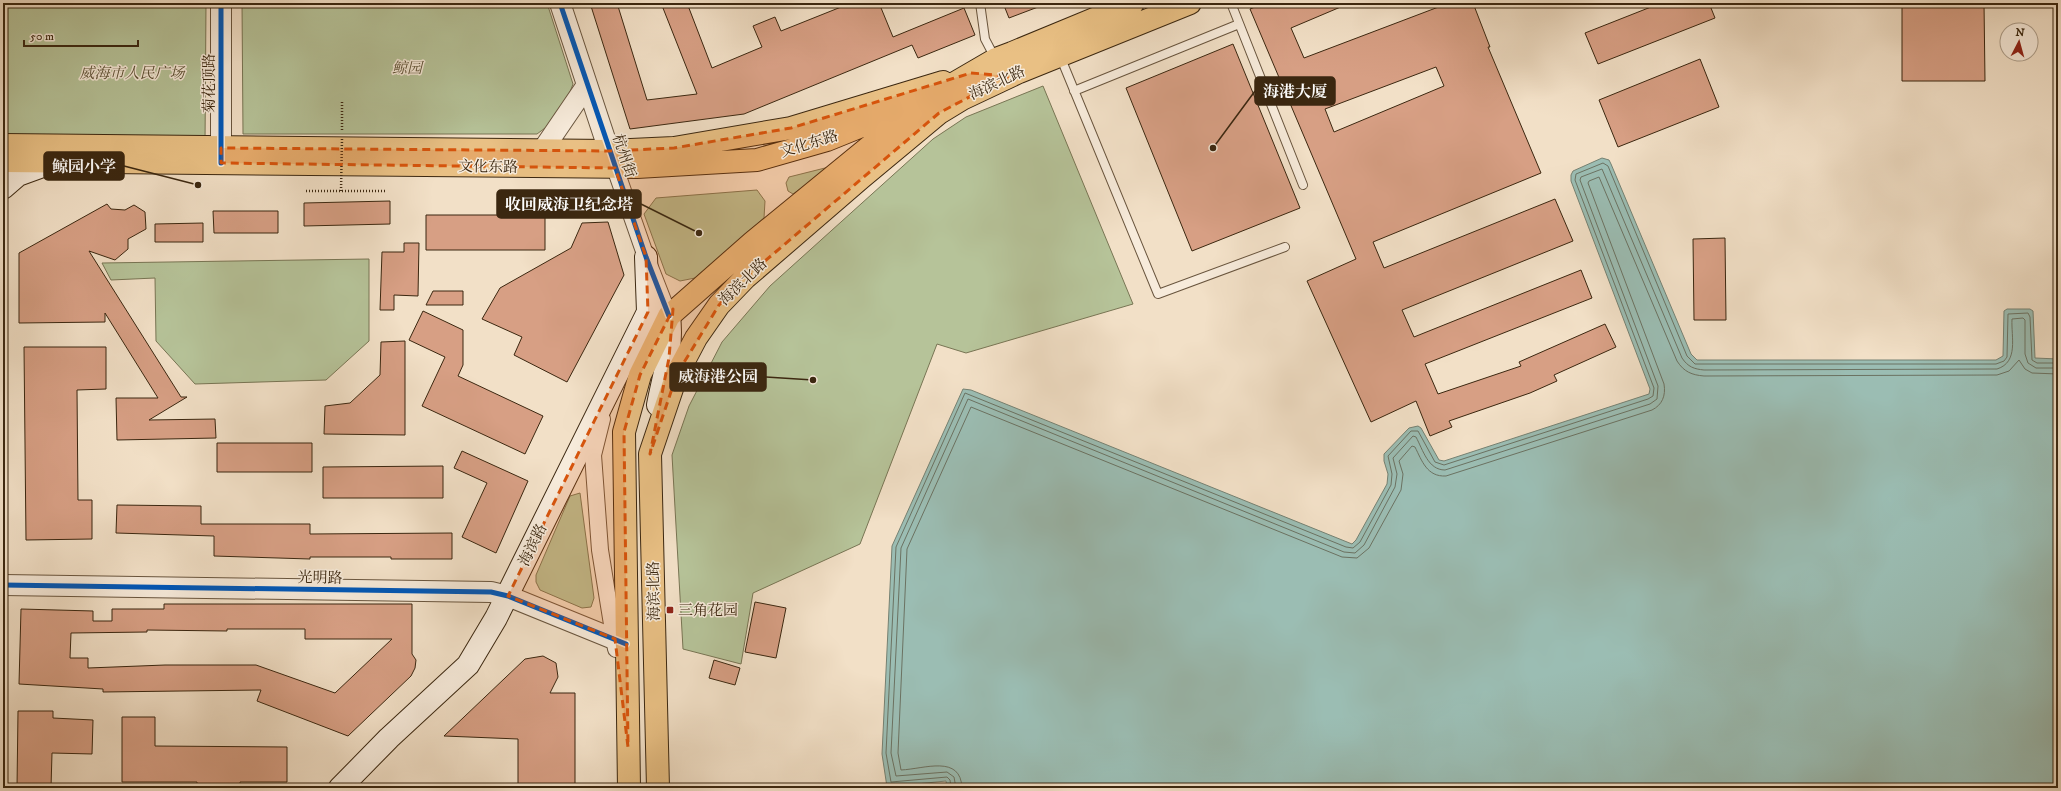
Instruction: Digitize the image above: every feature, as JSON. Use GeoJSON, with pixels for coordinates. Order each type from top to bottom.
{"type":"FeatureCollection","features":[{"type":"Feature","properties":{"kind":"main road","name":"海滨北路"},"geometry":{"type":"LineString","coordinates":[[629,788],[628,747],[621,641],[624,432],[640,375],[669,316],[753,242],[929,98],[996,59],[1133,3]]}},
{"type":"Feature","properties":{"kind":"main road","name":"海滨北路"},"geometry":{"type":"LineString","coordinates":[[658,788],[650,454],[677,374],[696,338],[719,305],[745,278],[939,113],[962,99],[1009,76],[1190,3]]}},
{"type":"Feature","properties":{"kind":"main road"},"geometry":{"type":"LineString","coordinates":[[3,145],[221,155],[542,151],[612,160],[791,128],[972,73],[1009,76]]}},
{"type":"Feature","properties":{"kind":"main road","name":"文化东路"},"geometry":{"type":"LineString","coordinates":[[3,162],[55,162],[221,155],[612,160],[757,160],[827,140],[929,98],[962,99]]}},
{"type":"Feature","properties":{"kind":"main road"},"geometry":{"type":"LineString","coordinates":[[3,188],[18,174],[55,162]]}},
{"type":"Feature","properties":{"kind":"main road","name":"海滨路"},"geometry":{"type":"LineString","coordinates":[[340,788],[389,738],[468,665],[508,596],[648,312],[646,257]]}},
{"type":"Feature","properties":{"kind":"main road"},"geometry":{"type":"LineString","coordinates":[[650,454],[661,392],[669,358],[671,336],[669,316]]}},
{"type":"Feature","properties":{"kind":"street","name":"菊花顶路"},"geometry":{"type":"LineString","coordinates":[[221,3],[221,155]]}},
{"type":"Feature","properties":{"kind":"street","name":"杭州街"},"geometry":{"type":"LineString","coordinates":[[560,3],[612,160],[646,257],[669,316]]}},
{"type":"Feature","properties":{"kind":"street"},"geometry":{"type":"LineString","coordinates":[[542,151],[587,85]]}},
{"type":"Feature","properties":{"kind":"street"},"geometry":{"type":"LineString","coordinates":[[610,388],[593,454],[600,550],[621,641]]}},
{"type":"Feature","properties":{"kind":"street","name":"光明路"},"geometry":{"type":"LineString","coordinates":[[3,585],[491,592],[508,596],[621,641]]}},
{"type":"Feature","properties":{"kind":"lane"},"geometry":{"type":"LineString","coordinates":[[980,3],[985,39],[996,59]]}},
{"type":"Feature","properties":{"kind":"lane"},"geometry":{"type":"LineString","coordinates":[[1231,3],[1303,185]]}},
{"type":"Feature","properties":{"kind":"lane"},"geometry":{"type":"LineString","coordinates":[[1074,91],[1239,24]]}},
{"type":"Feature","properties":{"kind":"lane"},"geometry":{"type":"LineString","coordinates":[[1060,55],[1158,294],[1285,247]]}},
{"type":"Feature","properties":{"kind":"path"},"geometry":{"type":"LineString","coordinates":[[341,191],[342,102]]}},
{"type":"Feature","properties":{"kind":"path"},"geometry":{"type":"LineString","coordinates":[[306,191],[387,191]]}},
{"type":"Feature","properties":{"kind":"highlighted area"},"geometry":{"type":"Polygon","coordinates":[[[971,73],[1009,76],[939,113],[745,278],[719,305],[677,374],[650,454],[669,358],[673,309],[640,375],[624,432],[628,747],[615,639],[508,596],[648,312],[646,257],[615,168],[221,163],[221,148],[609,151],[674,148],[791,128],[971,73]]]}},
{"type":"Feature","properties":{"kind":"green space","name":"威海市人民广场"},"geometry":{"type":"Polygon","coordinates":[[[3,3],[206,3],[205,145],[3,143],[3,3]]]}},
{"type":"Feature","properties":{"kind":"green space","name":"鲸园"},"geometry":{"type":"Polygon","coordinates":[[[242,3],[547,3],[573,84],[561,116],[537,134],[243,134],[242,3]]]}},
{"type":"Feature","properties":{"kind":"green space"},"geometry":{"type":"Polygon","coordinates":[[[1043,86],[1133,304],[966,353],[937,344],[860,544],[753,593],[741,664],[683,649],[672,455],[689,406],[722,342],[770,286],[933,139],[966,117],[1043,86]]]}},
{"type":"Feature","properties":{"kind":"green space"},"geometry":{"type":"Polygon","coordinates":[[[833,166],[793,194],[788,191],[786,183],[789,177],[833,166]]]}},
{"type":"Feature","properties":{"kind":"green space"},"geometry":{"type":"Polygon","coordinates":[[[757,190],[765,201],[764,218],[695,278],[680,281],[666,274],[644,214],[656,198],[757,190]]]}},
{"type":"Feature","properties":{"kind":"green space"},"geometry":{"type":"Polygon","coordinates":[[[369,259],[369,341],[326,380],[195,384],[156,341],[155,278],[111,280],[102,263],[369,259]]]}},
{"type":"Feature","properties":{"kind":"green space"},"geometry":{"type":"Polygon","coordinates":[[[580,493],[594,598],[591,607],[582,608],[540,590],[536,582],[536,575],[570,496],[580,493]]]}},
{"type":"Feature","properties":{"kind":"water"},"geometry":{"type":"Polygon","coordinates":[[[1602,158],[1609,160],[1611,164],[1691,354],[1697,360],[1996,360],[2003,356],[2004,311],[2007,309],[2030,309],[2033,311],[2035,358],[2058,359],[2058,788],[947,788],[946,781],[887,787],[882,754],[892,546],[963,389],[971,390],[1352,544],[1356,540],[1387,484],[1388,474],[1384,461],[1384,454],[1409,428],[1418,426],[1421,428],[1439,460],[1444,461],[1649,394],[1650,389],[1571,181],[1573,171],[1602,158]]]}},
{"type":"Feature","properties":{"kind":"building"},"geometry":{"type":"Polygon","coordinates":[[[590,3],[617,3],[647,100],[697,94],[661,3],[687,3],[712,68],[762,47],[753,26],[775,17],[781,31],[851,3],[879,3],[893,37],[964,8],[975,35],[918,58],[912,45],[744,114],[630,129],[590,3]]]}},
{"type":"Feature","properties":{"kind":"building"},"geometry":{"type":"Polygon","coordinates":[[[1003,3],[1046,3],[1046,4],[1009,18],[1003,3]]]}},
{"type":"Feature","properties":{"kind":"building"},"geometry":{"type":"Polygon","coordinates":[[[1265,3],[1350,3],[1291,28],[1304,58],[1449,3],[1473,3],[1490,47],[1488,47],[1541,173],[1373,242],[1384,268],[1555,199],[1573,241],[1402,310],[1414,337],[1581,270],[1592,298],[1425,364],[1438,394],[1521,366],[1519,362],[1605,324],[1616,347],[1554,375],[1557,381],[1530,393],[1449,421],[1452,427],[1430,436],[1416,401],[1371,422],[1307,281],[1356,259],[1250,9],[1265,3]],[[1436,67],[1325,109],[1334,132],[1444,86],[1436,67]]]}},
{"type":"Feature","properties":{"kind":"building"},"geometry":{"type":"Polygon","coordinates":[[[1661,3],[1709,3],[1715,18],[1598,64],[1585,33],[1661,3]]]}},
{"type":"Feature","properties":{"kind":"building"},"geometry":{"type":"Polygon","coordinates":[[[1902,3],[1984,3],[1985,81],[1902,81],[1902,3]]]}},
{"type":"Feature","properties":{"kind":"building"},"geometry":{"type":"Polygon","coordinates":[[[1233,44],[1300,208],[1192,251],[1126,88],[1233,44]]]}},
{"type":"Feature","properties":{"kind":"building"},"geometry":{"type":"Polygon","coordinates":[[[1700,59],[1719,107],[1618,147],[1599,100],[1700,59]]]}},
{"type":"Feature","properties":{"kind":"building"},"geometry":{"type":"Polygon","coordinates":[[[390,201],[390,224],[304,226],[304,203],[390,201]]]}},
{"type":"Feature","properties":{"kind":"building"},"geometry":{"type":"Polygon","coordinates":[[[107,204],[111,209],[125,210],[134,205],[145,212],[146,229],[128,239],[128,249],[115,260],[89,251],[181,397],[187,397],[149,420],[215,419],[216,438],[117,440],[116,398],[158,398],[105,313],[105,322],[19,323],[19,253],[107,204]]]}},
{"type":"Feature","properties":{"kind":"building"},"geometry":{"type":"Polygon","coordinates":[[[213,211],[278,211],[278,233],[214,233],[213,211]]]}},
{"type":"Feature","properties":{"kind":"building"},"geometry":{"type":"Polygon","coordinates":[[[426,215],[545,215],[545,250],[426,250],[426,215]]]}},
{"type":"Feature","properties":{"kind":"building"},"geometry":{"type":"Polygon","coordinates":[[[608,222],[624,275],[567,382],[514,355],[522,337],[482,319],[500,288],[571,248],[582,223],[608,222]]]}},
{"type":"Feature","properties":{"kind":"building"},"geometry":{"type":"Polygon","coordinates":[[[203,223],[203,242],[155,242],[155,224],[203,223]]]}},
{"type":"Feature","properties":{"kind":"building"},"geometry":{"type":"Polygon","coordinates":[[[1725,238],[1726,320],[1694,320],[1693,239],[1725,238]]]}},
{"type":"Feature","properties":{"kind":"building"},"geometry":{"type":"Polygon","coordinates":[[[404,243],[419,243],[418,296],[394,295],[394,310],[380,310],[382,252],[404,252],[404,243]]]}},
{"type":"Feature","properties":{"kind":"building"},"geometry":{"type":"Polygon","coordinates":[[[433,291],[463,291],[463,305],[426,305],[433,291]]]}},
{"type":"Feature","properties":{"kind":"building"},"geometry":{"type":"Polygon","coordinates":[[[423,311],[463,330],[463,365],[458,376],[543,416],[525,454],[422,406],[445,357],[409,340],[423,311]]]}},
{"type":"Feature","properties":{"kind":"building"},"geometry":{"type":"Polygon","coordinates":[[[405,341],[405,435],[324,434],[325,406],[350,403],[380,375],[381,342],[405,341]]]}},
{"type":"Feature","properties":{"kind":"building"},"geometry":{"type":"Polygon","coordinates":[[[24,347],[106,347],[106,389],[77,390],[78,500],[92,500],[92,539],[26,540],[24,347]]]}},
{"type":"Feature","properties":{"kind":"building"},"geometry":{"type":"Polygon","coordinates":[[[217,443],[312,443],[312,472],[217,472],[217,443]]]}},
{"type":"Feature","properties":{"kind":"building"},"geometry":{"type":"Polygon","coordinates":[[[462,451],[528,481],[496,553],[462,537],[487,483],[454,468],[462,451]]]}},
{"type":"Feature","properties":{"kind":"building"},"geometry":{"type":"Polygon","coordinates":[[[443,466],[443,498],[323,498],[323,467],[443,466]]]}},
{"type":"Feature","properties":{"kind":"building"},"geometry":{"type":"Polygon","coordinates":[[[117,505],[201,506],[201,524],[310,524],[310,534],[452,533],[452,559],[310,557],[310,559],[214,556],[214,536],[116,533],[117,505]]]}},
{"type":"Feature","properties":{"kind":"building"},"geometry":{"type":"Polygon","coordinates":[[[755,602],[786,608],[776,658],[745,652],[755,602]]]}},
{"type":"Feature","properties":{"kind":"building"},"geometry":{"type":"Polygon","coordinates":[[[164,604],[412,604],[412,654],[416,660],[415,668],[411,676],[348,736],[257,701],[261,690],[103,692],[103,689],[19,684],[21,609],[93,611],[93,621],[112,621],[112,609],[164,609],[164,604]],[[227,629],[227,631],[147,630],[147,632],[71,633],[70,658],[88,658],[88,668],[165,665],[256,665],[335,693],[392,639],[305,639],[305,629],[227,629]]]}},
{"type":"Feature","properties":{"kind":"building"},"geometry":{"type":"Polygon","coordinates":[[[543,656],[556,663],[558,677],[550,693],[575,693],[575,788],[518,788],[518,739],[444,736],[525,659],[543,656]]]}},
{"type":"Feature","properties":{"kind":"building"},"geometry":{"type":"Polygon","coordinates":[[[714,660],[740,668],[735,685],[709,678],[714,660]]]}},
{"type":"Feature","properties":{"kind":"building"},"geometry":{"type":"Polygon","coordinates":[[[18,711],[53,711],[53,718],[93,720],[92,754],[52,753],[51,788],[17,788],[18,711]]]}},
{"type":"Feature","properties":{"kind":"building"},"geometry":{"type":"Polygon","coordinates":[[[122,717],[155,717],[155,746],[287,747],[287,782],[240,782],[240,788],[197,788],[197,782],[122,782],[122,717]]]}},
{"type":"Feature","properties":{"kind":"cycle path"},"geometry":{"type":"LineString","coordinates":[[221,3],[221,163]]}},
{"type":"Feature","properties":{"kind":"cycle path"},"geometry":{"type":"LineString","coordinates":[[560,3],[646,257],[669,316]]}},
{"type":"Feature","properties":{"kind":"cycle path"},"geometry":{"type":"LineString","coordinates":[[3,585],[491,592],[508,596],[626,644]]}},
{"type":"Feature","properties":{"kind":"place","name":"海港大厦"},"geometry":{"type":"Point","coordinates":[1213,148]}},
{"type":"Feature","properties":{"kind":"place","name":"鲸园小学"},"geometry":{"type":"Point","coordinates":[198,185]}},
{"type":"Feature","properties":{"kind":"place","name":"收回威海卫纪念塔"},"geometry":{"type":"Point","coordinates":[699,233]}},
{"type":"Feature","properties":{"kind":"place","name":"威海港公园"},"geometry":{"type":"Point","coordinates":[813,380]}},
{"type":"Feature","properties":{"kind":"place","name":"三角花园"},"geometry":{"type":"Point","coordinates":[670,610]}}]}
